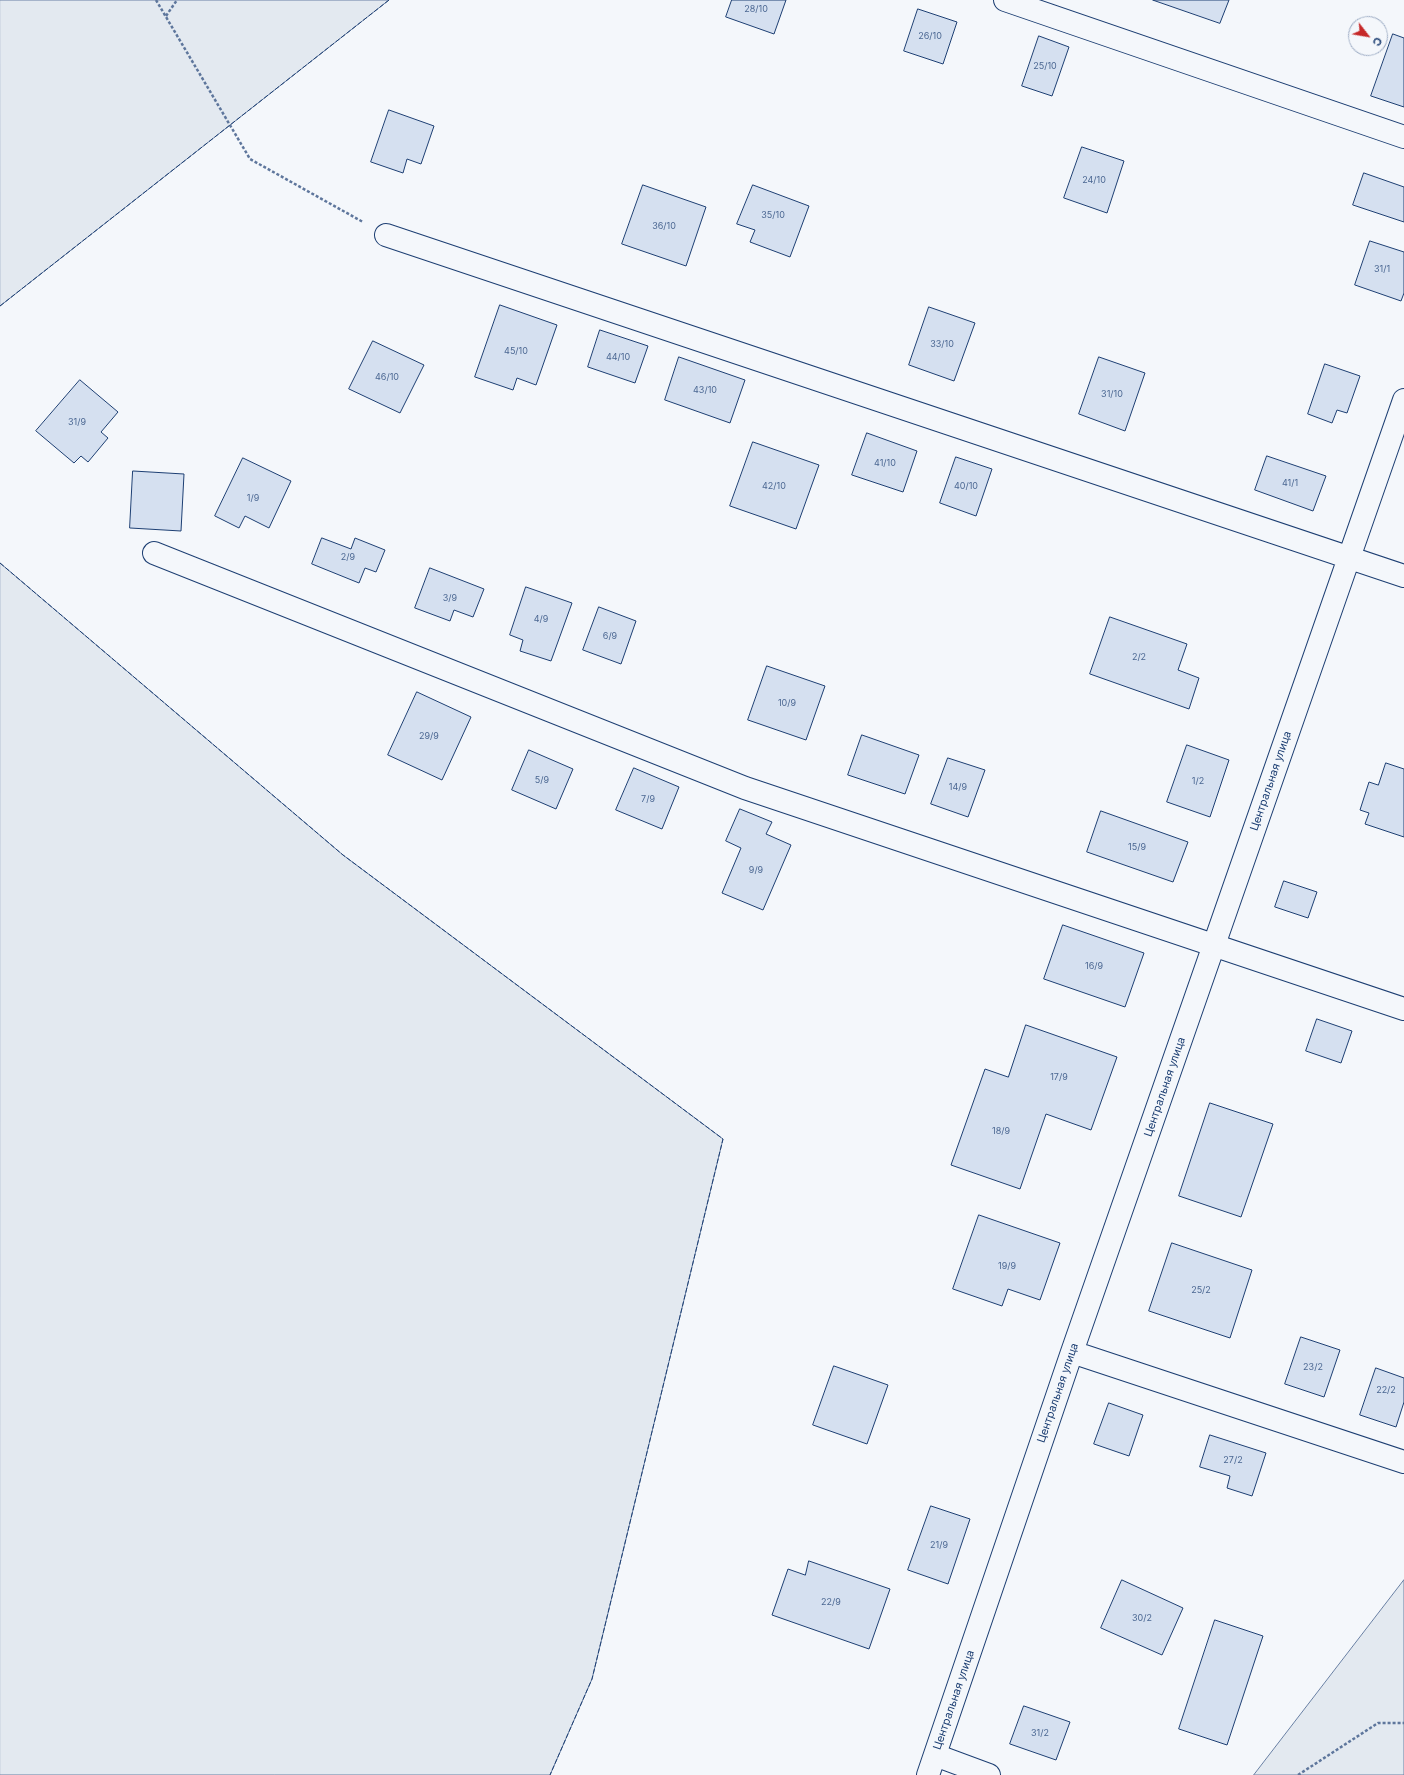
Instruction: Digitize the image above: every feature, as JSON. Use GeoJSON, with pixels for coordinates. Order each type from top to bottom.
{"type":"FeatureCollection","features":[{"type":"Feature","properties":{"kind":"street"},"geometry":{"type":"LineString","coordinates":[[1005,0],[1404,138]]}},
{"type":"Feature","properties":{"kind":"street"},"geometry":{"type":"LineString","coordinates":[[386,235],[1404,576]]}},
{"type":"Feature","properties":{"kind":"street","name":"Центральная улица"},"geometry":{"type":"LineString","coordinates":[[928,1775],[1072,1352],[1215,946],[1404,400]]}},
{"type":"Feature","properties":{"kind":"street"},"geometry":{"type":"LineString","coordinates":[[154,553],[745,788],[1404,1009]]}},
{"type":"Feature","properties":{"kind":"street"},"geometry":{"type":"LineString","coordinates":[[1072,1352],[1404,1462]]}},
{"type":"Feature","properties":{"kind":"street"},"geometry":{"type":"LineString","coordinates":[[935,1755],[989,1775]]}},
{"type":"Feature","properties":{"kind":"path"},"geometry":{"type":"LineString","coordinates":[[156,0],[250,158],[386,235]]}},
{"type":"Feature","properties":{"kind":"path"},"geometry":{"type":"LineString","coordinates":[[166,16],[177,0]]}},
{"type":"Feature","properties":{"kind":"path"},"geometry":{"type":"LineString","coordinates":[[1298,1775],[1378,1723],[1404,1723]]}},
{"type":"Feature","properties":{"kind":"shaded area"},"geometry":{"type":"Polygon","coordinates":[[[0,0],[389,0],[0,306],[0,0]]]}},
{"type":"Feature","properties":{"kind":"shaded area"},"geometry":{"type":"Polygon","coordinates":[[[0,563],[343,855],[723,1139],[592,1679],[550,1775],[0,1775],[0,563]]]}},
{"type":"Feature","properties":{"kind":"shaded area"},"geometry":{"type":"Polygon","coordinates":[[[1404,1580],[1404,1775],[1254,1775],[1404,1580]]]}},
{"type":"Feature","properties":{"kind":"building"},"geometry":{"type":"Polygon","coordinates":[[[732,0],[786,0],[774,34],[726,17],[732,0]]]}},
{"type":"Feature","properties":{"kind":"building"},"geometry":{"type":"Polygon","coordinates":[[[1153,0],[1229,0],[1220,23],[1153,0]]]}},
{"type":"Feature","properties":{"kind":"building"},"geometry":{"type":"Polygon","coordinates":[[[918,9],[957,22],[943,64],[904,51],[918,9]]]}},
{"type":"Feature","properties":{"kind":"building"},"geometry":{"type":"Polygon","coordinates":[[[1393,34],[1404,38],[1404,107],[1371,96],[1385,56],[1388,56],[1388,48],[1393,34]]]}},
{"type":"Feature","properties":{"kind":"building"},"geometry":{"type":"Polygon","coordinates":[[[1039,36],[1069,47],[1052,96],[1022,86],[1039,36]]]}},
{"type":"Feature","properties":{"kind":"building"},"geometry":{"type":"Polygon","coordinates":[[[389,110],[434,126],[421,164],[407,159],[403,173],[371,162],[389,110]]]}},
{"type":"Feature","properties":{"kind":"building"},"geometry":{"type":"Polygon","coordinates":[[[1082,147],[1124,161],[1107,213],[1064,198],[1082,147]]]}},
{"type":"Feature","properties":{"kind":"building"},"geometry":{"type":"Polygon","coordinates":[[[1364,173],[1404,187],[1404,222],[1353,205],[1364,173]]]}},
{"type":"Feature","properties":{"kind":"building"},"geometry":{"type":"Polygon","coordinates":[[[643,185],[706,207],[686,266],[622,244],[643,185]]]}},
{"type":"Feature","properties":{"kind":"building"},"geometry":{"type":"Polygon","coordinates":[[[753,185],[809,206],[790,257],[750,242],[755,230],[737,224],[753,185]]]}},
{"type":"Feature","properties":{"kind":"building"},"geometry":{"type":"Polygon","coordinates":[[[1370,241],[1404,252],[1404,293],[1401,301],[1355,285],[1370,241]]]}},
{"type":"Feature","properties":{"kind":"building"},"geometry":{"type":"Polygon","coordinates":[[[500,305],[557,325],[536,385],[517,378],[513,390],[475,377],[500,305]]]}},
{"type":"Feature","properties":{"kind":"building"},"geometry":{"type":"Polygon","coordinates":[[[929,307],[975,323],[954,381],[909,365],[929,307]]]}},
{"type":"Feature","properties":{"kind":"building"},"geometry":{"type":"Polygon","coordinates":[[[600,330],[648,346],[635,383],[588,367],[600,330]]]}},
{"type":"Feature","properties":{"kind":"building"},"geometry":{"type":"Polygon","coordinates":[[[373,341],[424,365],[400,413],[349,389],[373,341]]]}},
{"type":"Feature","properties":{"kind":"building"},"geometry":{"type":"Polygon","coordinates":[[[679,357],[745,380],[730,423],[665,400],[679,357]]]}},
{"type":"Feature","properties":{"kind":"building"},"geometry":{"type":"Polygon","coordinates":[[[1099,357],[1145,373],[1125,431],[1079,414],[1099,357]]]}},
{"type":"Feature","properties":{"kind":"building"},"geometry":{"type":"Polygon","coordinates":[[[1325,364],[1360,376],[1347,413],[1337,410],[1332,423],[1308,414],[1325,364]]]}},
{"type":"Feature","properties":{"kind":"building"},"geometry":{"type":"Polygon","coordinates":[[[80,380],[118,412],[101,432],[108,438],[88,462],[81,456],[74,463],[36,431],[80,380]]]}},
{"type":"Feature","properties":{"kind":"building"},"geometry":{"type":"Polygon","coordinates":[[[867,433],[917,451],[903,492],[852,475],[867,433]]]}},
{"type":"Feature","properties":{"kind":"building"},"geometry":{"type":"Polygon","coordinates":[[[753,442],[819,465],[796,529],[730,506],[753,442]]]}},
{"type":"Feature","properties":{"kind":"building"},"geometry":{"type":"Polygon","coordinates":[[[1267,456],[1326,476],[1313,511],[1255,490],[1267,456]]]}},
{"type":"Feature","properties":{"kind":"building"},"geometry":{"type":"Polygon","coordinates":[[[956,457],[992,469],[976,516],[940,503],[956,457]]]}},
{"type":"Feature","properties":{"kind":"building"},"geometry":{"type":"Polygon","coordinates":[[[243,458],[291,481],[269,528],[245,516],[239,528],[215,516],[243,458]]]}},
{"type":"Feature","properties":{"kind":"building"},"geometry":{"type":"Polygon","coordinates":[[[133,471],[184,474],[181,531],[130,528],[133,471]]]}},
{"type":"Feature","properties":{"kind":"building"},"geometry":{"type":"Polygon","coordinates":[[[322,538],[351,549],[355,538],[385,550],[376,572],[365,568],[359,583],[312,564],[322,538]]]}},
{"type":"Feature","properties":{"kind":"building"},"geometry":{"type":"Polygon","coordinates":[[[430,568],[484,589],[473,617],[454,610],[450,621],[415,608],[430,568]]]}},
{"type":"Feature","properties":{"kind":"building"},"geometry":{"type":"Polygon","coordinates":[[[526,587],[572,603],[551,661],[520,651],[523,640],[510,635],[526,587]]]}},
{"type":"Feature","properties":{"kind":"building"},"geometry":{"type":"Polygon","coordinates":[[[599,607],[636,621],[621,664],[583,650],[599,607]]]}},
{"type":"Feature","properties":{"kind":"building"},"geometry":{"type":"Polygon","coordinates":[[[1110,617],[1187,644],[1178,670],[1199,678],[1189,709],[1090,674],[1110,617]]]}},
{"type":"Feature","properties":{"kind":"building"},"geometry":{"type":"Polygon","coordinates":[[[767,666],[825,686],[806,740],[748,720],[767,666]]]}},
{"type":"Feature","properties":{"kind":"building"},"geometry":{"type":"Polygon","coordinates":[[[417,692],[471,717],[442,780],[388,755],[417,692]]]}},
{"type":"Feature","properties":{"kind":"building"},"geometry":{"type":"Polygon","coordinates":[[[862,735],[919,755],[905,794],[848,775],[862,735]]]}},
{"type":"Feature","properties":{"kind":"building"},"geometry":{"type":"Polygon","coordinates":[[[1187,745],[1229,760],[1210,817],[1167,802],[1187,745]]]}},
{"type":"Feature","properties":{"kind":"building"},"geometry":{"type":"Polygon","coordinates":[[[529,750],[573,769],[556,809],[512,790],[529,750]]]}},
{"type":"Feature","properties":{"kind":"building"},"geometry":{"type":"Polygon","coordinates":[[[948,758],[985,770],[968,817],[931,804],[948,758]]]}},
{"type":"Feature","properties":{"kind":"building"},"geometry":{"type":"Polygon","coordinates":[[[1386,763],[1404,769],[1404,837],[1365,824],[1369,813],[1360,810],[1369,782],[1378,785],[1386,763]]]}},
{"type":"Feature","properties":{"kind":"building"},"geometry":{"type":"Polygon","coordinates":[[[634,768],[679,787],[662,829],[616,810],[634,768]]]}},
{"type":"Feature","properties":{"kind":"building"},"geometry":{"type":"Polygon","coordinates":[[[740,809],[772,822],[766,834],[791,845],[763,910],[722,893],[741,848],[726,841],[740,809]]]}},
{"type":"Feature","properties":{"kind":"building"},"geometry":{"type":"Polygon","coordinates":[[[1101,811],[1188,842],[1173,882],[1087,852],[1101,811]]]}},
{"type":"Feature","properties":{"kind":"building"},"geometry":{"type":"Polygon","coordinates":[[[1284,881],[1317,892],[1308,918],[1275,907],[1284,881]]]}},
{"type":"Feature","properties":{"kind":"building"},"geometry":{"type":"Polygon","coordinates":[[[1063,925],[1144,953],[1125,1007],[1044,979],[1063,925]]]}},
{"type":"Feature","properties":{"kind":"building"},"geometry":{"type":"Polygon","coordinates":[[[1317,1019],[1352,1031],[1341,1063],[1306,1051],[1317,1019]]]}},
{"type":"Feature","properties":{"kind":"building"},"geometry":{"type":"Polygon","coordinates":[[[1026,1025],[1117,1057],[1091,1130],[1046,1114],[1020,1189],[951,1165],[985,1069],[1008,1077],[1026,1025]]]}},
{"type":"Feature","properties":{"kind":"building"},"geometry":{"type":"Polygon","coordinates":[[[1210,1103],[1273,1124],[1241,1217],[1179,1196],[1210,1103]]]}},
{"type":"Feature","properties":{"kind":"building"},"geometry":{"type":"Polygon","coordinates":[[[979,1215],[1060,1243],[1040,1300],[1008,1289],[1002,1306],[953,1289],[979,1215]]]}},
{"type":"Feature","properties":{"kind":"building"},"geometry":{"type":"Polygon","coordinates":[[[1172,1243],[1252,1270],[1230,1338],[1149,1311],[1172,1243]]]}},
{"type":"Feature","properties":{"kind":"building"},"geometry":{"type":"Polygon","coordinates":[[[1301,1337],[1340,1350],[1324,1397],[1285,1384],[1301,1337]]]}},
{"type":"Feature","properties":{"kind":"building"},"geometry":{"type":"Polygon","coordinates":[[[834,1366],[888,1385],[867,1444],[813,1425],[834,1366]]]}},
{"type":"Feature","properties":{"kind":"building"},"geometry":{"type":"Polygon","coordinates":[[[1376,1368],[1404,1378],[1404,1402],[1396,1427],[1360,1415],[1376,1368]]]}},
{"type":"Feature","properties":{"kind":"building"},"geometry":{"type":"Polygon","coordinates":[[[1109,1403],[1143,1415],[1129,1456],[1094,1444],[1109,1403]]]}},
{"type":"Feature","properties":{"kind":"building"},"geometry":{"type":"Polygon","coordinates":[[[1210,1435],[1266,1453],[1252,1496],[1227,1488],[1230,1476],[1200,1467],[1210,1435]]]}},
{"type":"Feature","properties":{"kind":"building"},"geometry":{"type":"Polygon","coordinates":[[[931,1506],[970,1519],[948,1584],[908,1570],[931,1506]]]}},
{"type":"Feature","properties":{"kind":"building"},"geometry":{"type":"Polygon","coordinates":[[[809,1561],[890,1589],[869,1649],[772,1615],[788,1569],[805,1575],[809,1561]]]}},
{"type":"Feature","properties":{"kind":"building"},"geometry":{"type":"Polygon","coordinates":[[[1122,1580],[1183,1608],[1162,1655],[1101,1628],[1122,1580]]]}},
{"type":"Feature","properties":{"kind":"building"},"geometry":{"type":"Polygon","coordinates":[[[1215,1620],[1263,1636],[1227,1745],[1179,1729],[1215,1620]]]}},
{"type":"Feature","properties":{"kind":"building"},"geometry":{"type":"Polygon","coordinates":[[[1024,1706],[1070,1722],[1056,1760],[1010,1744],[1024,1706]]]}},
{"type":"Feature","properties":{"kind":"fence"},"geometry":{"type":"LineString","coordinates":[[0,306],[389,0]]}},
{"type":"Feature","properties":{"kind":"fence"},"geometry":{"type":"LineString","coordinates":[[0,563],[343,855],[723,1139],[592,1679],[550,1775]]}}]}
